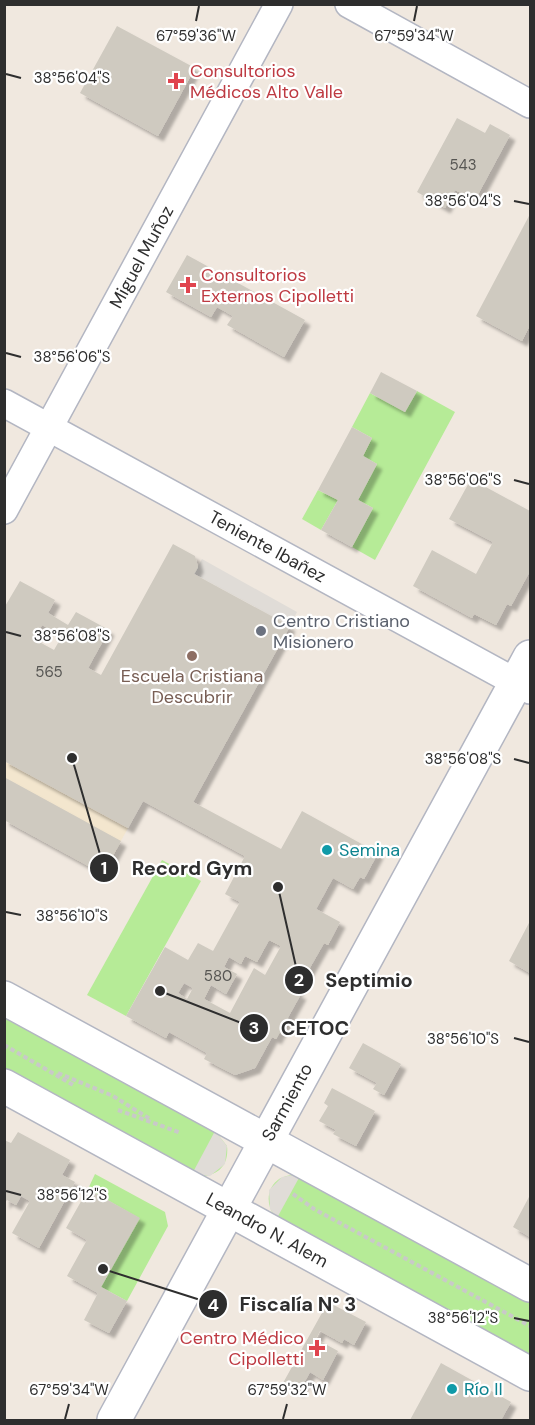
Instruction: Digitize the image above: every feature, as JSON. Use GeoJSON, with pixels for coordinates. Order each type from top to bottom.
{"type":"FeatureCollection","features":[{"type":"Feature","properties":{"kind":"main road","name":"Sarmiento"},"geometry":{"type":"LineString","coordinates":[[114,1420],[526,676]]}},
{"type":"Feature","properties":{"kind":"main road"},"geometry":{"type":"LineString","coordinates":[[4,999],[531,1285]]}},
{"type":"Feature","properties":{"kind":"main road","name":"Leandro N. Alem"},"geometry":{"type":"LineString","coordinates":[[4,1086],[531,1374]]}},
{"type":"Feature","properties":{"kind":"street","name":"Miguel Muñoz"},"geometry":{"type":"LineString","coordinates":[[4,510],[279,4]]}},
{"type":"Feature","properties":{"kind":"street"},"geometry":{"type":"LineString","coordinates":[[349,4],[531,104]]}},
{"type":"Feature","properties":{"kind":"street","name":"Teniente Ibañez"},"geometry":{"type":"LineString","coordinates":[[4,404],[526,676]]}},
{"type":"Feature","properties":{"kind":"path"},"geometry":{"type":"LineString","coordinates":[[4,1045],[83,1091]]}},
{"type":"Feature","properties":{"kind":"path"},"geometry":{"type":"LineString","coordinates":[[49,1070],[113,1096],[155,1122],[112,1108]]}},
{"type":"Feature","properties":{"kind":"path"},"geometry":{"type":"LineString","coordinates":[[291,1192],[314,1209],[531,1326]]}},
{"type":"Feature","properties":{"kind":"shaded area"},"geometry":{"type":"Polygon","coordinates":[[[202,559],[297,612],[290,626],[194,574],[202,559]]]}},
{"type":"Feature","properties":{"kind":"shaded area"},"geometry":{"type":"Polygon","coordinates":[[[4,761],[128,828],[103,874],[5,820],[4,761]]]}},
{"type":"Feature","properties":{"kind":"shaded area"},"geometry":{"type":"Polygon","coordinates":[[[215,1131],[227,1146],[225,1164],[210,1176],[192,1174],[215,1131]]]}},
{"type":"Feature","properties":{"kind":"shaded area"},"geometry":{"type":"Polygon","coordinates":[[[300,1176],[277,1218],[270,1209],[269,1190],[282,1177],[300,1176]]]}},
{"type":"Feature","properties":{"kind":"green space"},"geometry":{"type":"Polygon","coordinates":[[[417,391],[455,412],[375,560],[352,547],[373,508],[358,500],[377,464],[363,456],[372,438],[352,427],[370,393],[405,412],[417,391]]]}},
{"type":"Feature","properties":{"kind":"green space"},"geometry":{"type":"Polygon","coordinates":[[[318,490],[338,500],[321,530],[302,519],[318,490]]]}},
{"type":"Feature","properties":{"kind":"green space"},"geometry":{"type":"Polygon","coordinates":[[[162,860],[201,881],[126,1016],[87,995],[162,860]]]}},
{"type":"Feature","properties":{"kind":"green space"},"geometry":{"type":"Polygon","coordinates":[[[4,1015],[215,1131],[227,1146],[225,1163],[219,1171],[203,1176],[5,1070],[4,1015]]]}},
{"type":"Feature","properties":{"kind":"green space"},"geometry":{"type":"Polygon","coordinates":[[[95,1174],[165,1212],[168,1226],[127,1301],[101,1287],[139,1218],[88,1189],[95,1174]]]}},
{"type":"Feature","properties":{"kind":"green space"},"geometry":{"type":"Polygon","coordinates":[[[293,1175],[300,1176],[530,1302],[530,1357],[274,1215],[269,1202],[271,1189],[279,1179],[293,1175]]]}},
{"type":"Feature","properties":{"kind":"building"},"geometry":{"type":"Polygon","coordinates":[[[117,26],[195,68],[158,136],[80,93],[117,26]]]}},
{"type":"Feature","properties":{"kind":"building"},"geometry":{"type":"Polygon","coordinates":[[[457,118],[485,133],[490,124],[510,135],[475,200],[455,190],[445,208],[417,192],[457,118]]]}},
{"type":"Feature","properties":{"kind":"building"},"geometry":{"type":"Polygon","coordinates":[[[530,214],[530,325],[522,341],[476,316],[530,214]]]}},
{"type":"Feature","properties":{"kind":"building"},"geometry":{"type":"Polygon","coordinates":[[[187,255],[305,320],[284,357],[227,325],[233,316],[217,307],[211,317],[166,292],[187,255]]]}},
{"type":"Feature","properties":{"kind":"building"},"geometry":{"type":"Polygon","coordinates":[[[381,372],[417,391],[405,412],[370,393],[381,372]]]}},
{"type":"Feature","properties":{"kind":"building"},"geometry":{"type":"Polygon","coordinates":[[[352,427],[372,438],[363,456],[377,464],[358,500],[373,508],[352,547],[321,530],[338,500],[318,490],[352,427]]]}},
{"type":"Feature","properties":{"kind":"building"},"geometry":{"type":"Polygon","coordinates":[[[471,479],[530,511],[530,571],[511,606],[507,604],[496,625],[474,614],[472,618],[413,586],[432,550],[476,574],[493,542],[449,519],[471,479]]]}},
{"type":"Feature","properties":{"kind":"building"},"geometry":{"type":"Polygon","coordinates":[[[173,544],[195,556],[198,567],[194,574],[290,626],[193,802],[281,849],[302,811],[378,853],[364,879],[360,877],[353,889],[333,878],[316,909],[340,922],[328,945],[324,943],[296,992],[301,994],[276,1039],[272,1037],[255,1068],[235,1075],[204,1059],[207,1053],[169,1032],[166,1038],[126,1016],[165,947],[188,960],[198,943],[213,951],[240,902],[225,894],[245,856],[143,801],[128,828],[4,761],[4,608],[20,581],[55,600],[48,613],[68,625],[76,612],[109,630],[88,668],[101,675],[173,544]],[[42,625],[34,639],[54,650],[62,636],[42,625]],[[269,940],[257,962],[245,956],[241,964],[229,957],[224,967],[237,974],[226,994],[211,985],[204,999],[230,1013],[254,968],[265,975],[281,946],[269,940]],[[184,983],[178,993],[187,999],[193,988],[184,983]]]}},
{"type":"Feature","properties":{"kind":"building"},"geometry":{"type":"Polygon","coordinates":[[[4,777],[121,841],[103,874],[4,820],[4,777]]]}},
{"type":"Feature","properties":{"kind":"building"},"geometry":{"type":"Polygon","coordinates":[[[530,921],[530,973],[509,961],[530,921]]]}},
{"type":"Feature","properties":{"kind":"building"},"geometry":{"type":"Polygon","coordinates":[[[363,1043],[401,1064],[384,1095],[373,1089],[377,1083],[349,1068],[363,1043]]]}},
{"type":"Feature","properties":{"kind":"building"},"geometry":{"type":"Polygon","coordinates":[[[332,1088],[375,1111],[356,1146],[333,1134],[336,1130],[319,1121],[328,1106],[324,1103],[332,1088]]]}},
{"type":"Feature","properties":{"kind":"building"},"geometry":{"type":"Polygon","coordinates":[[[18,1132],[70,1160],[62,1175],[75,1182],[39,1248],[12,1233],[30,1201],[21,1196],[16,1205],[7,1200],[4,1204],[4,1140],[11,1143],[18,1132]]]}},
{"type":"Feature","properties":{"kind":"building"},"geometry":{"type":"Polygon","coordinates":[[[88,1189],[140,1218],[101,1287],[127,1301],[109,1333],[84,1320],[98,1293],[67,1276],[87,1240],[66,1228],[88,1189]]]}},
{"type":"Feature","properties":{"kind":"building"},"geometry":{"type":"Polygon","coordinates":[[[530,1195],[530,1237],[513,1227],[530,1195]]]}},
{"type":"Feature","properties":{"kind":"building","name":"Centro Médico Cipolletti"},"geometry":{"type":"Polygon","coordinates":[[[328,1302],[366,1322],[354,1345],[344,1339],[342,1343],[320,1331],[316,1339],[338,1351],[323,1380],[310,1372],[299,1392],[283,1383],[328,1302]]]}},
{"type":"Feature","properties":{"kind":"building","name":"Río II"},"geometry":{"type":"Polygon","coordinates":[[[441,1363],[511,1402],[501,1420],[410,1420],[441,1363]]]}},
{"type":"Feature","properties":{"kind":"place","name":"Consultorios Médicos Alto Valle"},"geometry":{"type":"Point","coordinates":[176,81]}},
{"type":"Feature","properties":{"kind":"place","name":"Consultorios Externos Cipolletti"},"geometry":{"type":"Point","coordinates":[188,285]}},
{"type":"Feature","properties":{"kind":"place","name":"Centro Cristiano Misionero"},"geometry":{"type":"Point","coordinates":[261,631]}},
{"type":"Feature","properties":{"kind":"place","name":"Escuela Cristiana Descubrir"},"geometry":{"type":"Point","coordinates":[192,656]}},
{"type":"Feature","properties":{"kind":"place","name":"Record Gym"},"geometry":{"type":"Point","coordinates":[72,758]}},
{"type":"Feature","properties":{"kind":"place","name":"Semina"},"geometry":{"type":"Point","coordinates":[327,850]}},
{"type":"Feature","properties":{"kind":"place","name":"Septimio"},"geometry":{"type":"Point","coordinates":[278,887]}},
{"type":"Feature","properties":{"kind":"place","name":"CETOC"},"geometry":{"type":"Point","coordinates":[160,991]}},
{"type":"Feature","properties":{"kind":"place","name":"Fiscalía N° 3"},"geometry":{"type":"Point","coordinates":[103,1269]}},
{"type":"Feature","properties":{"kind":"place","name":"Centro Médico Cipolletti"},"geometry":{"type":"Point","coordinates":[317,1348]}},
{"type":"Feature","properties":{"kind":"place","name":"Río II"},"geometry":{"type":"Point","coordinates":[452,1389]}}]}
